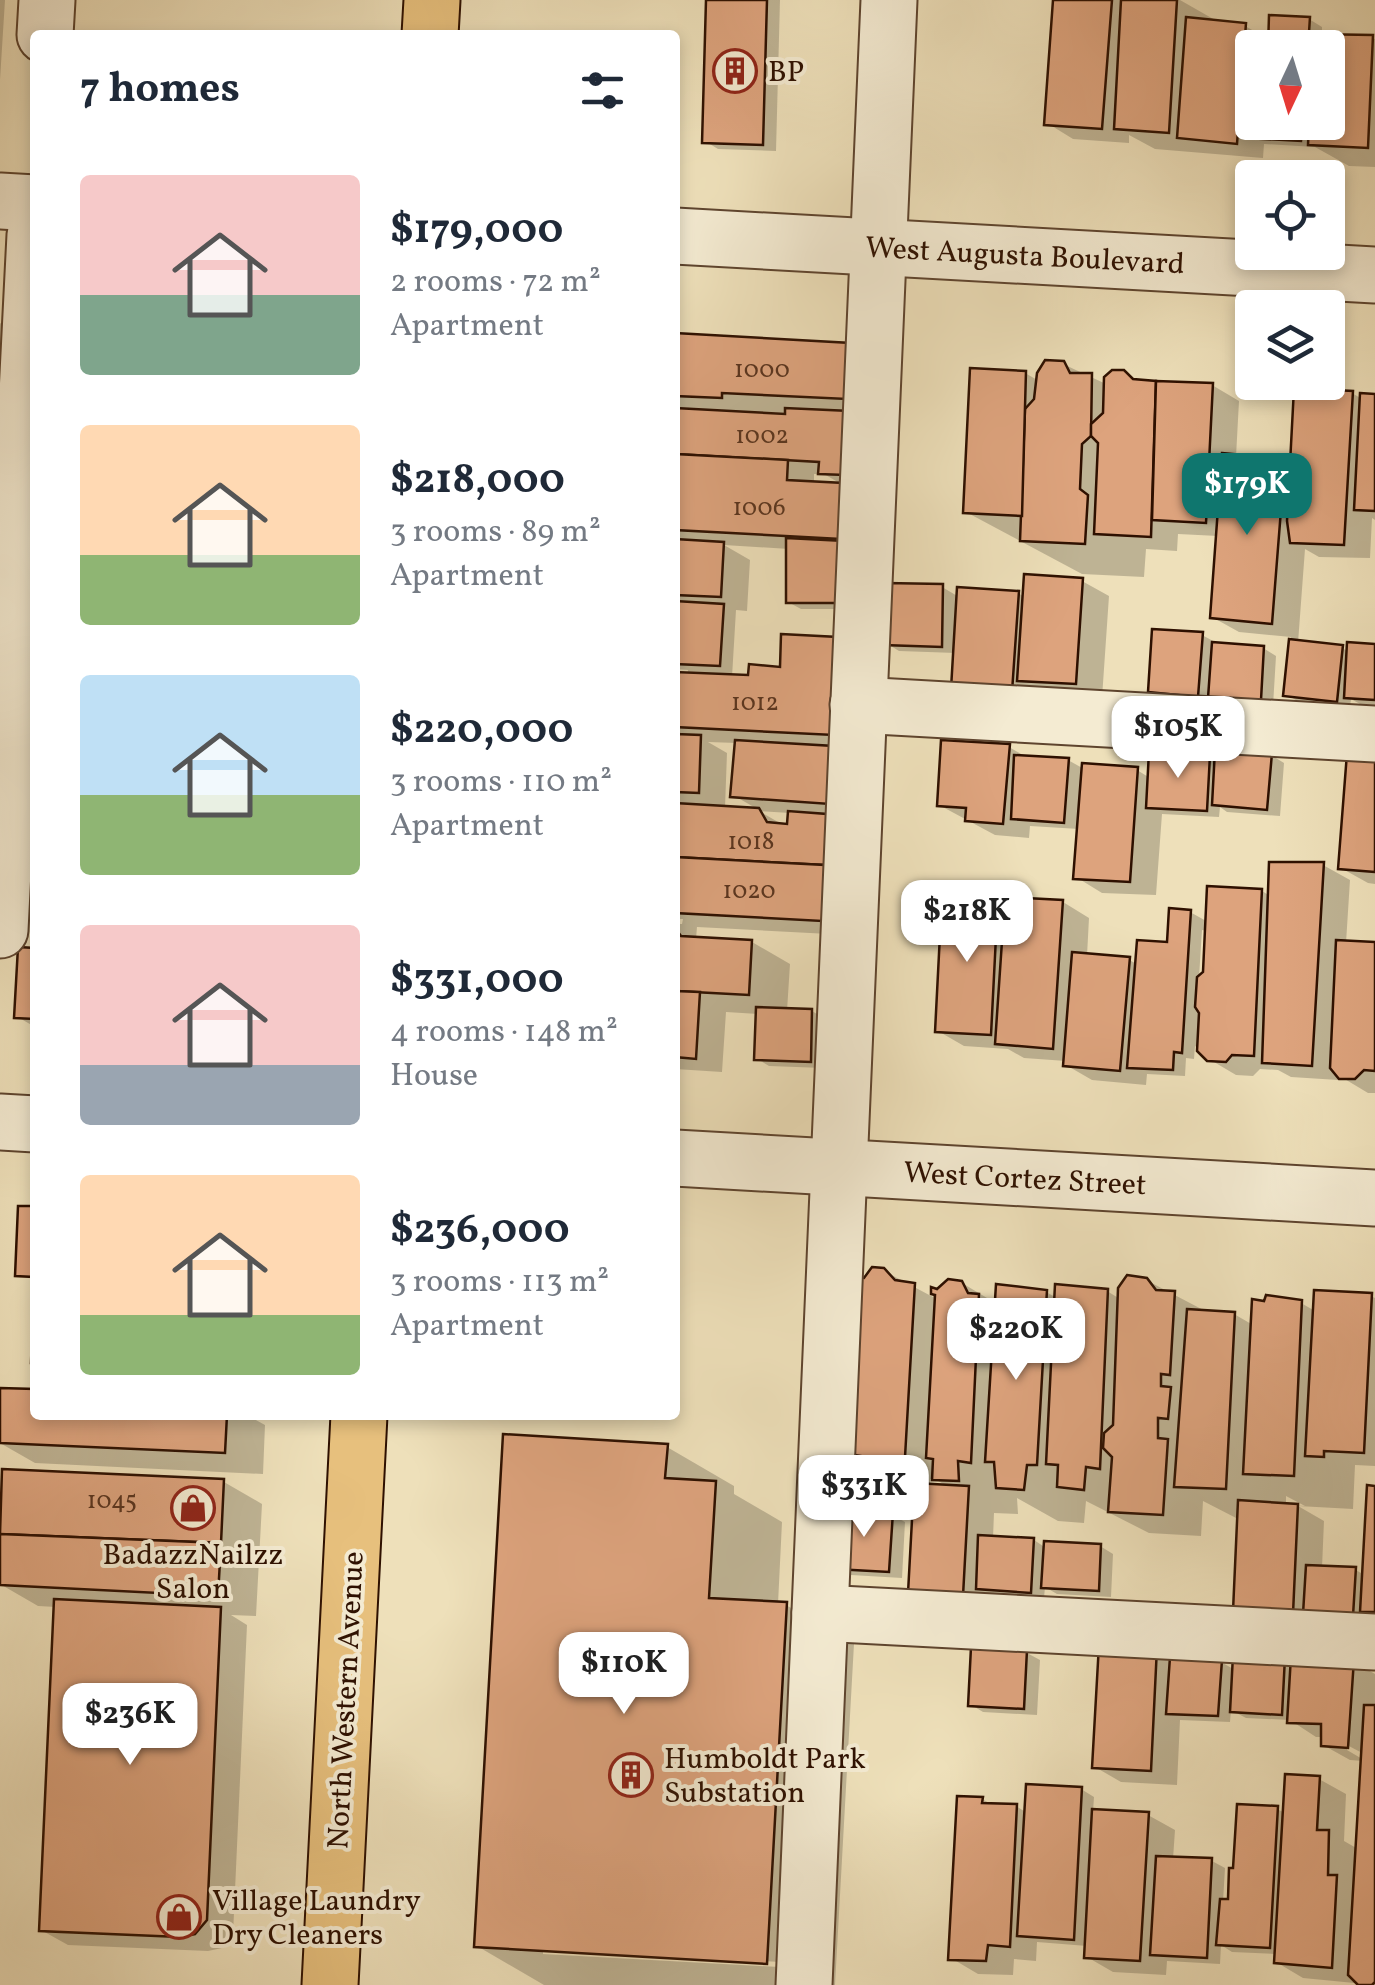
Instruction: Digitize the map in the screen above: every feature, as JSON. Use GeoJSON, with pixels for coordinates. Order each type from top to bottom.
{"type":"FeatureCollection","features":[{"type":"Feature","properties":{"kind":"main road"},"geometry":{"type":"LineString","coordinates":[[430,30],[432,0]]}},
{"type":"Feature","properties":{"kind":"main road","name":"North Western Avenue"},"geometry":{"type":"LineString","coordinates":[[330,1985],[360,1420]]}},
{"type":"Feature","properties":{"kind":"street"},"geometry":{"type":"LineString","coordinates":[[45,30],[47,0]]}},
{"type":"Feature","properties":{"kind":"street"},"geometry":{"type":"LineString","coordinates":[[804,1985],[820,1613],[817,1341],[838,1167],[888,0]]}},
{"type":"Feature","properties":{"kind":"street"},"geometry":{"type":"LineString","coordinates":[[0,201],[30,203]]}},
{"type":"Feature","properties":{"kind":"street","name":"West Augusta Boulevard"},"geometry":{"type":"LineString","coordinates":[[680,236],[1375,275]]}},
{"type":"Feature","properties":{"kind":"street"},"geometry":{"type":"LineString","coordinates":[[0,930],[7,654],[30,310]]}},
{"type":"Feature","properties":{"kind":"street"},"geometry":{"type":"LineString","coordinates":[[858,705],[1375,734]]}},
{"type":"Feature","properties":{"kind":"street"},"geometry":{"type":"LineString","coordinates":[[0,1122],[30,1124]]}},
{"type":"Feature","properties":{"kind":"street","name":"West Cortez Street"},"geometry":{"type":"LineString","coordinates":[[680,1158],[1375,1198]]}},
{"type":"Feature","properties":{"kind":"street"},"geometry":{"type":"LineString","coordinates":[[820,1613],[1375,1642]]}},
{"type":"Feature","properties":{"kind":"building","name":"BP"},"geometry":{"type":"Polygon","coordinates":[[[706,0],[767,0],[763,145],[702,143],[706,0]]]}},
{"type":"Feature","properties":{"kind":"building"},"geometry":{"type":"Polygon","coordinates":[[[1053,0],[1112,0],[1102,129],[1044,125],[1053,0]]]}},
{"type":"Feature","properties":{"kind":"building"},"geometry":{"type":"Polygon","coordinates":[[[1121,0],[1177,0],[1169,133],[1114,129],[1121,0]]]}},
{"type":"Feature","properties":{"kind":"building"},"geometry":{"type":"Polygon","coordinates":[[[1269,15],[1310,17],[1309,30],[1269,30],[1269,15]]]}},
{"type":"Feature","properties":{"kind":"building"},"geometry":{"type":"Polygon","coordinates":[[[1186,17],[1246,23],[1245,30],[1235,30],[1237,144],[1177,138],[1186,17]]]}},
{"type":"Feature","properties":{"kind":"building"},"geometry":{"type":"Polygon","coordinates":[[[1345,35],[1373,35],[1368,148],[1308,145],[1308,140],[1345,140],[1345,35]]]}},
{"type":"Feature","properties":{"kind":"building"},"geometry":{"type":"Polygon","coordinates":[[[680,333],[851,343],[847,399],[722,393],[722,398],[680,396],[680,333]]]}},
{"type":"Feature","properties":{"kind":"building"},"geometry":{"type":"Polygon","coordinates":[[[1045,360],[1064,361],[1070,373],[1092,373],[1091,436],[1082,444],[1080,489],[1088,495],[1085,544],[1020,541],[1025,409],[1034,399],[1037,373],[1045,360]]]}},
{"type":"Feature","properties":{"kind":"building"},"geometry":{"type":"Polygon","coordinates":[[[970,368],[1026,371],[1022,516],[963,513],[970,368]]]}},
{"type":"Feature","properties":{"kind":"building"},"geometry":{"type":"Polygon","coordinates":[[[1112,370],[1124,370],[1133,379],[1156,381],[1151,537],[1094,534],[1098,443],[1091,436],[1091,424],[1103,413],[1104,377],[1112,370]]]}},
{"type":"Feature","properties":{"kind":"building"},"geometry":{"type":"Polygon","coordinates":[[[1156,381],[1213,383],[1206,523],[1152,520],[1156,381]]]}},
{"type":"Feature","properties":{"kind":"building"},"geometry":{"type":"Polygon","coordinates":[[[1345,391],[1353,391],[1344,545],[1290,543],[1287,521],[1293,400],[1345,400],[1345,391]]]}},
{"type":"Feature","properties":{"kind":"building"},"geometry":{"type":"Polygon","coordinates":[[[1360,393],[1375,394],[1375,511],[1354,510],[1360,393]]]}},
{"type":"Feature","properties":{"kind":"building"},"geometry":{"type":"Polygon","coordinates":[[[680,408],[785,414],[785,408],[850,411],[846,475],[818,474],[819,462],[680,454],[680,408]]]}},
{"type":"Feature","properties":{"kind":"building"},"geometry":{"type":"Polygon","coordinates":[[[1222,453],[1285,459],[1272,624],[1210,618],[1222,453]]]}},
{"type":"Feature","properties":{"kind":"building"},"geometry":{"type":"Polygon","coordinates":[[[680,454],[788,460],[787,480],[844,483],[841,539],[680,530],[680,454]]]}},
{"type":"Feature","properties":{"kind":"building"},"geometry":{"type":"Polygon","coordinates":[[[786,538],[845,541],[843,603],[786,603],[786,538]]]}},
{"type":"Feature","properties":{"kind":"building"},"geometry":{"type":"Polygon","coordinates":[[[680,539],[724,542],[721,597],[680,595],[680,539]]]}},
{"type":"Feature","properties":{"kind":"building"},"geometry":{"type":"Polygon","coordinates":[[[1024,574],[1083,578],[1076,684],[1017,681],[1024,574]]]}},
{"type":"Feature","properties":{"kind":"building"},"geometry":{"type":"Polygon","coordinates":[[[885,583],[943,584],[942,647],[883,645],[885,583]]]}},
{"type":"Feature","properties":{"kind":"building"},"geometry":{"type":"Polygon","coordinates":[[[957,587],[1019,591],[1012,692],[951,689],[957,587]]]}},
{"type":"Feature","properties":{"kind":"building"},"geometry":{"type":"Polygon","coordinates":[[[680,601],[724,604],[720,666],[680,664],[680,601]]]}},
{"type":"Feature","properties":{"kind":"building"},"geometry":{"type":"Polygon","coordinates":[[[1152,629],[1203,632],[1198,697],[1148,692],[1152,629]]]}},
{"type":"Feature","properties":{"kind":"building"},"geometry":{"type":"Polygon","coordinates":[[[781,634],[838,637],[834,735],[680,727],[680,672],[748,675],[749,664],[780,667],[781,634]]]}},
{"type":"Feature","properties":{"kind":"building"},"geometry":{"type":"Polygon","coordinates":[[[1289,639],[1343,645],[1337,702],[1283,696],[1289,639]]]}},
{"type":"Feature","properties":{"kind":"building"},"geometry":{"type":"Polygon","coordinates":[[[1212,642],[1264,646],[1261,700],[1208,698],[1212,642]]]}},
{"type":"Feature","properties":{"kind":"building"},"geometry":{"type":"Polygon","coordinates":[[[1347,642],[1375,644],[1375,700],[1344,698],[1347,642]]]}},
{"type":"Feature","properties":{"kind":"building"},"geometry":{"type":"Polygon","coordinates":[[[680,734],[701,735],[699,793],[680,792],[680,734]]]}},
{"type":"Feature","properties":{"kind":"building"},"geometry":{"type":"Polygon","coordinates":[[[735,740],[834,746],[830,804],[730,797],[735,740]]]}},
{"type":"Feature","properties":{"kind":"building"},"geometry":{"type":"Polygon","coordinates":[[[941,740],[1010,744],[1003,824],[965,821],[966,808],[937,806],[941,740]]]}},
{"type":"Feature","properties":{"kind":"building"},"geometry":{"type":"Polygon","coordinates":[[[1215,749],[1272,753],[1267,810],[1212,805],[1215,749]]]}},
{"type":"Feature","properties":{"kind":"building"},"geometry":{"type":"Polygon","coordinates":[[[1149,751],[1210,755],[1207,811],[1146,808],[1149,751]]]}},
{"type":"Feature","properties":{"kind":"building"},"geometry":{"type":"Polygon","coordinates":[[[1347,753],[1375,756],[1375,872],[1338,869],[1347,753]]]}},
{"type":"Feature","properties":{"kind":"building"},"geometry":{"type":"Polygon","coordinates":[[[1014,755],[1069,758],[1064,823],[1011,819],[1014,755]]]}},
{"type":"Feature","properties":{"kind":"building"},"geometry":{"type":"Polygon","coordinates":[[[1082,763],[1138,767],[1130,882],[1073,879],[1082,763]]]}},
{"type":"Feature","properties":{"kind":"building"},"geometry":{"type":"Polygon","coordinates":[[[680,803],[759,808],[767,822],[787,824],[788,811],[827,814],[825,865],[680,857],[680,803]]]}},
{"type":"Feature","properties":{"kind":"building"},"geometry":{"type":"Polygon","coordinates":[[[680,857],[825,865],[822,921],[680,913],[680,857]]]}},
{"type":"Feature","properties":{"kind":"building"},"geometry":{"type":"Polygon","coordinates":[[[1269,862],[1324,862],[1312,1066],[1262,1063],[1269,862]]]}},
{"type":"Feature","properties":{"kind":"building"},"geometry":{"type":"Polygon","coordinates":[[[1207,886],[1262,889],[1254,1056],[1232,1055],[1226,1062],[1207,1061],[1197,1051],[1199,1013],[1195,1007],[1197,977],[1203,972],[1207,886]]]}},
{"type":"Feature","properties":{"kind":"building"},"geometry":{"type":"Polygon","coordinates":[[[942,895],[998,897],[991,1035],[935,1032],[942,895]]]}},
{"type":"Feature","properties":{"kind":"building"},"geometry":{"type":"Polygon","coordinates":[[[1005,897],[1063,900],[1053,1049],[995,1044],[1005,897]]]}},
{"type":"Feature","properties":{"kind":"building"},"geometry":{"type":"Polygon","coordinates":[[[1169,908],[1191,910],[1182,1053],[1174,1052],[1173,1070],[1127,1068],[1137,940],[1167,942],[1169,908]]]}},
{"type":"Feature","properties":{"kind":"building"},"geometry":{"type":"Polygon","coordinates":[[[680,935],[752,940],[749,995],[680,991],[680,935]]]}},
{"type":"Feature","properties":{"kind":"building"},"geometry":{"type":"Polygon","coordinates":[[[1336,940],[1375,942],[1375,1071],[1364,1070],[1355,1079],[1339,1079],[1330,1068],[1336,940]]]}},
{"type":"Feature","properties":{"kind":"building"},"geometry":{"type":"Polygon","coordinates":[[[18,947],[30,948],[30,1019],[14,1018],[18,947]]]}},
{"type":"Feature","properties":{"kind":"building"},"geometry":{"type":"Polygon","coordinates":[[[1072,952],[1130,957],[1120,1071],[1063,1066],[1072,952]]]}},
{"type":"Feature","properties":{"kind":"building"},"geometry":{"type":"Polygon","coordinates":[[[680,991],[700,992],[696,1059],[680,1057],[680,991]]]}},
{"type":"Feature","properties":{"kind":"building"},"geometry":{"type":"Polygon","coordinates":[[[756,1007],[812,1009],[811,1062],[754,1060],[756,1007]]]}},
{"type":"Feature","properties":{"kind":"building"},"geometry":{"type":"Polygon","coordinates":[[[18,1206],[30,1206],[30,1277],[15,1276],[18,1206]]]}},
{"type":"Feature","properties":{"kind":"building"},"geometry":{"type":"Polygon","coordinates":[[[872,1267],[884,1268],[895,1280],[915,1283],[905,1457],[893,1458],[892,1482],[860,1482],[861,1456],[854,1455],[858,1277],[864,1278],[872,1267]]]}},
{"type":"Feature","properties":{"kind":"building"},"geometry":{"type":"Polygon","coordinates":[[[1127,1275],[1147,1278],[1156,1290],[1175,1291],[1170,1375],[1161,1374],[1161,1386],[1171,1387],[1168,1419],[1158,1418],[1158,1438],[1168,1439],[1163,1515],[1108,1512],[1112,1457],[1103,1448],[1104,1433],[1113,1425],[1118,1288],[1127,1275]]]}},
{"type":"Feature","properties":{"kind":"building"},"geometry":{"type":"Polygon","coordinates":[[[948,1279],[962,1281],[968,1293],[979,1294],[971,1463],[958,1461],[959,1481],[932,1480],[933,1459],[926,1458],[935,1295],[931,1294],[931,1287],[937,1289],[948,1279]]]}},
{"type":"Feature","properties":{"kind":"building"},"geometry":{"type":"Polygon","coordinates":[[[996,1284],[1047,1290],[1037,1465],[1027,1465],[1024,1490],[996,1488],[994,1462],[985,1462],[996,1284]]]}},
{"type":"Feature","properties":{"kind":"building"},"geometry":{"type":"Polygon","coordinates":[[[1055,1284],[1108,1289],[1100,1469],[1086,1467],[1084,1490],[1057,1487],[1058,1465],[1046,1464],[1055,1284]]]}},
{"type":"Feature","properties":{"kind":"building"},"geometry":{"type":"Polygon","coordinates":[[[1314,1290],[1372,1293],[1364,1453],[1324,1451],[1324,1457],[1305,1456],[1314,1290]]]}},
{"type":"Feature","properties":{"kind":"building"},"geometry":{"type":"Polygon","coordinates":[[[1266,1295],[1302,1300],[1294,1476],[1243,1474],[1252,1299],[1264,1301],[1266,1295]]]}},
{"type":"Feature","properties":{"kind":"building"},"geometry":{"type":"Polygon","coordinates":[[[1187,1309],[1235,1312],[1226,1489],[1174,1487],[1187,1309]]]}},
{"type":"Feature","properties":{"kind":"building"},"geometry":{"type":"Polygon","coordinates":[[[0,1388],[30,1389],[30,1420],[227,1420],[225,1453],[0,1443],[0,1388]]]}},
{"type":"Feature","properties":{"kind":"building","name":"Humboldt Park Substation"},"geometry":{"type":"Polygon","coordinates":[[[503,1434],[668,1444],[665,1478],[716,1481],[709,1598],[787,1602],[767,1964],[474,1947],[503,1434]]]}},
{"type":"Feature","properties":{"kind":"building"},"geometry":{"type":"Polygon","coordinates":[[[2,1469],[224,1479],[221,1543],[0,1534],[2,1469]]]}},
{"type":"Feature","properties":{"kind":"building"},"geometry":{"type":"Polygon","coordinates":[[[914,1483],[969,1486],[963,1596],[908,1593],[914,1483]]]}},
{"type":"Feature","properties":{"kind":"building"},"geometry":{"type":"Polygon","coordinates":[[[1367,1485],[1375,1486],[1375,1612],[1360,1612],[1367,1485]]]}},
{"type":"Feature","properties":{"kind":"building"},"geometry":{"type":"Polygon","coordinates":[[[1238,1500],[1298,1504],[1293,1614],[1233,1611],[1238,1500]]]}},
{"type":"Feature","properties":{"kind":"building"},"geometry":{"type":"Polygon","coordinates":[[[838,1509],[893,1512],[889,1572],[835,1569],[838,1509]]]}},
{"type":"Feature","properties":{"kind":"building"},"geometry":{"type":"Polygon","coordinates":[[[0,1534],[221,1543],[218,1596],[0,1585],[0,1534]]]}},
{"type":"Feature","properties":{"kind":"building"},"geometry":{"type":"Polygon","coordinates":[[[978,1535],[1034,1538],[1031,1593],[976,1589],[978,1535]]]}},
{"type":"Feature","properties":{"kind":"building"},"geometry":{"type":"Polygon","coordinates":[[[1044,1541],[1101,1544],[1099,1591],[1041,1588],[1044,1541]]]}},
{"type":"Feature","properties":{"kind":"building"},"geometry":{"type":"Polygon","coordinates":[[[1306,1565],[1356,1567],[1353,1616],[1303,1614],[1306,1565]]]}},
{"type":"Feature","properties":{"kind":"building"},"geometry":{"type":"Polygon","coordinates":[[[54,1599],[221,1607],[207,1920],[195,1934],[180,1937],[39,1931],[54,1599]]]}},
{"type":"Feature","properties":{"kind":"building"},"geometry":{"type":"Polygon","coordinates":[[[1099,1644],[1157,1647],[1151,1771],[1092,1768],[1099,1644]]]}},
{"type":"Feature","properties":{"kind":"building"},"geometry":{"type":"Polygon","coordinates":[[[971,1647],[1027,1650],[1024,1709],[968,1706],[971,1647]]]}},
{"type":"Feature","properties":{"kind":"building"},"geometry":{"type":"Polygon","coordinates":[[[1233,1655],[1285,1657],[1282,1715],[1230,1712],[1233,1655]]]}},
{"type":"Feature","properties":{"kind":"building"},"geometry":{"type":"Polygon","coordinates":[[[1291,1656],[1354,1659],[1348,1748],[1321,1746],[1321,1724],[1287,1723],[1291,1656]]]}},
{"type":"Feature","properties":{"kind":"building"},"geometry":{"type":"Polygon","coordinates":[[[1170,1657],[1222,1660],[1218,1716],[1166,1714],[1170,1657]]]}},
{"type":"Feature","properties":{"kind":"building"},"geometry":{"type":"Polygon","coordinates":[[[1364,1705],[1375,1705],[1372,1985],[1358,1985],[1348,1975],[1364,1705]]]}},
{"type":"Feature","properties":{"kind":"building"},"geometry":{"type":"Polygon","coordinates":[[[1285,1774],[1320,1776],[1317,1830],[1329,1830],[1328,1875],[1337,1875],[1332,1968],[1274,1963],[1285,1774]]]}},
{"type":"Feature","properties":{"kind":"building"},"geometry":{"type":"Polygon","coordinates":[[[1026,1784],[1082,1787],[1074,1940],[1017,1936],[1026,1784]]]}},
{"type":"Feature","properties":{"kind":"building"},"geometry":{"type":"Polygon","coordinates":[[[957,1796],[983,1797],[982,1803],[1017,1804],[1010,1947],[988,1945],[986,1961],[948,1960],[957,1796]]]}},
{"type":"Feature","properties":{"kind":"building"},"geometry":{"type":"Polygon","coordinates":[[[1237,1804],[1278,1806],[1270,1948],[1216,1945],[1220,1899],[1228,1899],[1229,1868],[1233,1868],[1237,1804]]]}},
{"type":"Feature","properties":{"kind":"building"},"geometry":{"type":"Polygon","coordinates":[[[1092,1809],[1149,1812],[1140,1961],[1084,1958],[1092,1809]]]}},
{"type":"Feature","properties":{"kind":"building"},"geometry":{"type":"Polygon","coordinates":[[[1156,1856],[1212,1858],[1207,1958],[1150,1955],[1156,1856]]]}},
{"type":"Feature","properties":{"kind":"place","name":"BP"},"geometry":{"type":"Point","coordinates":[735,71]}},
{"type":"Feature","properties":{"kind":"place","name":"BadazzNailzz Salon"},"geometry":{"type":"Point","coordinates":[193,1508]}},
{"type":"Feature","properties":{"kind":"place","name":"Humboldt Park Substation"},"geometry":{"type":"Point","coordinates":[631,1775]}},
{"type":"Feature","properties":{"kind":"place","name":"Village Laundry Dry Cleaners"},"geometry":{"type":"Point","coordinates":[179,1917]}}]}
